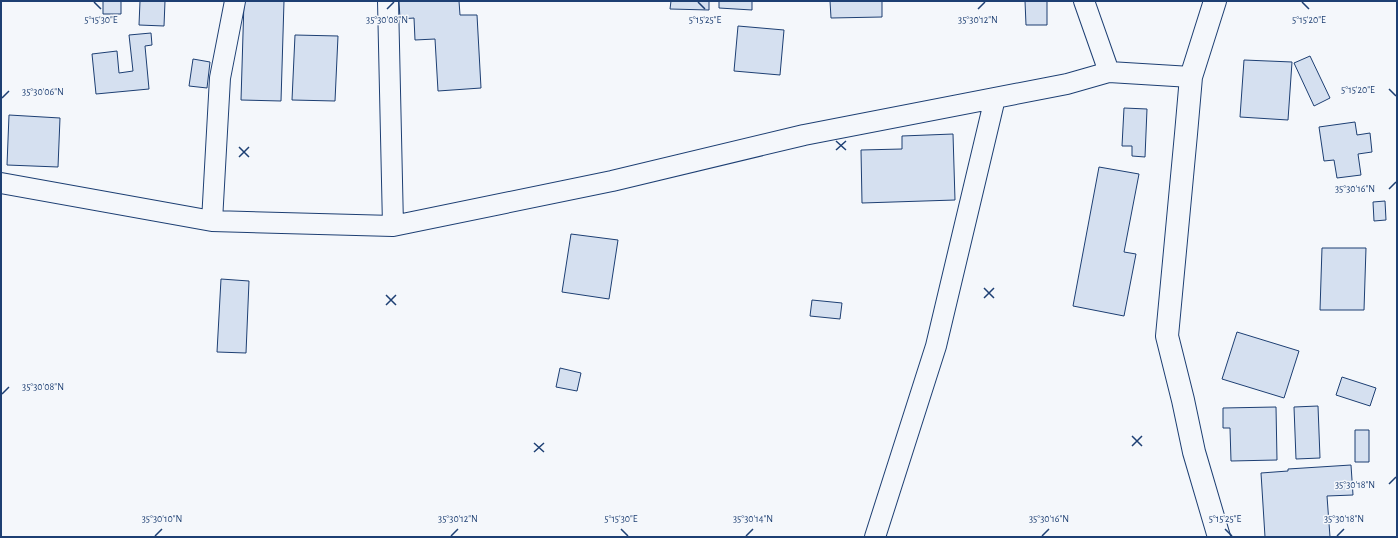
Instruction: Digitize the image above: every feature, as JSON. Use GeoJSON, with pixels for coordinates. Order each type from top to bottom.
{"type":"FeatureCollection","features":[{"type":"Feature","properties":{"kind":"street"},"geometry":{"type":"LineString","coordinates":[[212,221],[220,78],[235,1]]}},
{"type":"Feature","properties":{"kind":"street"},"geometry":{"type":"LineString","coordinates":[[388,1],[393,226]]}},
{"type":"Feature","properties":{"kind":"street"},"geometry":{"type":"LineString","coordinates":[[1084,1],[1109,72]]}},
{"type":"Feature","properties":{"kind":"street"},"geometry":{"type":"LineString","coordinates":[[1214,1],[1190,77],[1167,336],[1194,452],[1219,537]]}},
{"type":"Feature","properties":{"kind":"street"},"geometry":{"type":"LineString","coordinates":[[1,183],[212,221],[393,226],[612,181],[804,135],[1066,84],[1109,72],[1190,77]]}},
{"type":"Feature","properties":{"kind":"street"},"geometry":{"type":"LineString","coordinates":[[875,537],[936,346],[995,98]]}},
{"type":"Feature","properties":{"kind":"building"},"geometry":{"type":"Polygon","coordinates":[[[103,1],[121,1],[121,14],[103,14],[103,1]]]}},
{"type":"Feature","properties":{"kind":"building"},"geometry":{"type":"Polygon","coordinates":[[[140,1],[165,1],[164,26],[139,25],[140,1]]]}},
{"type":"Feature","properties":{"kind":"building"},"geometry":{"type":"Polygon","coordinates":[[[244,1],[284,1],[281,101],[241,100],[244,1]]]}},
{"type":"Feature","properties":{"kind":"building"},"geometry":{"type":"Polygon","coordinates":[[[399,1],[459,1],[460,15],[477,15],[481,88],[438,91],[435,39],[415,40],[414,18],[400,19],[399,1]]]}},
{"type":"Feature","properties":{"kind":"building"},"geometry":{"type":"Polygon","coordinates":[[[671,1],[709,1],[709,10],[670,9],[671,1]]]}},
{"type":"Feature","properties":{"kind":"building"},"geometry":{"type":"Polygon","coordinates":[[[719,1],[752,1],[752,10],[719,8],[719,1]]]}},
{"type":"Feature","properties":{"kind":"building"},"geometry":{"type":"Polygon","coordinates":[[[830,1],[882,1],[882,17],[831,18],[830,1]]]}},
{"type":"Feature","properties":{"kind":"building"},"geometry":{"type":"Polygon","coordinates":[[[1025,1],[1047,1],[1047,25],[1026,25],[1025,1]]]}},
{"type":"Feature","properties":{"kind":"building"},"geometry":{"type":"Polygon","coordinates":[[[738,26],[784,30],[780,75],[734,71],[738,26]]]}},
{"type":"Feature","properties":{"kind":"building"},"geometry":{"type":"Polygon","coordinates":[[[151,33],[152,45],[145,46],[149,89],[96,94],[92,54],[117,51],[119,73],[133,71],[129,35],[151,33]]]}},
{"type":"Feature","properties":{"kind":"building"},"geometry":{"type":"Polygon","coordinates":[[[295,35],[338,36],[335,101],[292,100],[295,35]]]}},
{"type":"Feature","properties":{"kind":"building"},"geometry":{"type":"Polygon","coordinates":[[[1310,56],[1330,98],[1314,106],[1294,63],[1310,56]]]}},
{"type":"Feature","properties":{"kind":"building"},"geometry":{"type":"Polygon","coordinates":[[[193,59],[210,62],[207,88],[189,86],[193,59]]]}},
{"type":"Feature","properties":{"kind":"building"},"geometry":{"type":"Polygon","coordinates":[[[1244,60],[1292,62],[1288,120],[1240,117],[1244,60]]]}},
{"type":"Feature","properties":{"kind":"building"},"geometry":{"type":"Polygon","coordinates":[[[1124,108],[1147,109],[1145,157],[1132,156],[1132,146],[1122,146],[1124,108]]]}},
{"type":"Feature","properties":{"kind":"building"},"geometry":{"type":"Polygon","coordinates":[[[9,115],[60,118],[58,167],[7,165],[9,115]]]}},
{"type":"Feature","properties":{"kind":"building"},"geometry":{"type":"Polygon","coordinates":[[[1355,122],[1357,135],[1370,133],[1372,152],[1358,154],[1361,175],[1337,178],[1334,160],[1324,161],[1319,127],[1355,122]]]}},
{"type":"Feature","properties":{"kind":"building"},"geometry":{"type":"Polygon","coordinates":[[[953,134],[955,200],[862,203],[861,150],[902,149],[902,136],[953,134]]]}},
{"type":"Feature","properties":{"kind":"building"},"geometry":{"type":"Polygon","coordinates":[[[1099,167],[1139,174],[1124,252],[1136,254],[1124,316],[1073,306],[1099,167]]]}},
{"type":"Feature","properties":{"kind":"building"},"geometry":{"type":"Polygon","coordinates":[[[1385,201],[1386,220],[1374,221],[1373,202],[1385,201]]]}},
{"type":"Feature","properties":{"kind":"building"},"geometry":{"type":"Polygon","coordinates":[[[571,234],[618,240],[609,299],[562,292],[571,234]]]}},
{"type":"Feature","properties":{"kind":"building"},"geometry":{"type":"Polygon","coordinates":[[[1322,248],[1366,248],[1364,310],[1320,310],[1322,248]]]}},
{"type":"Feature","properties":{"kind":"building"},"geometry":{"type":"Polygon","coordinates":[[[221,279],[249,281],[246,353],[217,352],[221,279]]]}},
{"type":"Feature","properties":{"kind":"building"},"geometry":{"type":"Polygon","coordinates":[[[812,300],[842,303],[840,319],[810,316],[812,300]]]}},
{"type":"Feature","properties":{"kind":"building"},"geometry":{"type":"Polygon","coordinates":[[[1237,332],[1299,351],[1284,398],[1222,379],[1237,332]]]}},
{"type":"Feature","properties":{"kind":"building"},"geometry":{"type":"Polygon","coordinates":[[[560,368],[581,373],[577,391],[556,387],[560,368]]]}},
{"type":"Feature","properties":{"kind":"building"},"geometry":{"type":"Polygon","coordinates":[[[1342,377],[1376,388],[1370,406],[1336,395],[1342,377]]]}},
{"type":"Feature","properties":{"kind":"building"},"geometry":{"type":"Polygon","coordinates":[[[1318,406],[1320,458],[1296,459],[1294,407],[1318,406]]]}},
{"type":"Feature","properties":{"kind":"building"},"geometry":{"type":"Polygon","coordinates":[[[1276,407],[1277,460],[1231,461],[1230,428],[1223,428],[1223,408],[1276,407]]]}},
{"type":"Feature","properties":{"kind":"building"},"geometry":{"type":"Polygon","coordinates":[[[1355,430],[1369,430],[1369,462],[1355,462],[1355,430]]]}},
{"type":"Feature","properties":{"kind":"building"},"geometry":{"type":"Polygon","coordinates":[[[1351,465],[1353,495],[1327,496],[1330,537],[1265,537],[1261,473],[1288,471],[1288,469],[1351,465]]]}}]}
